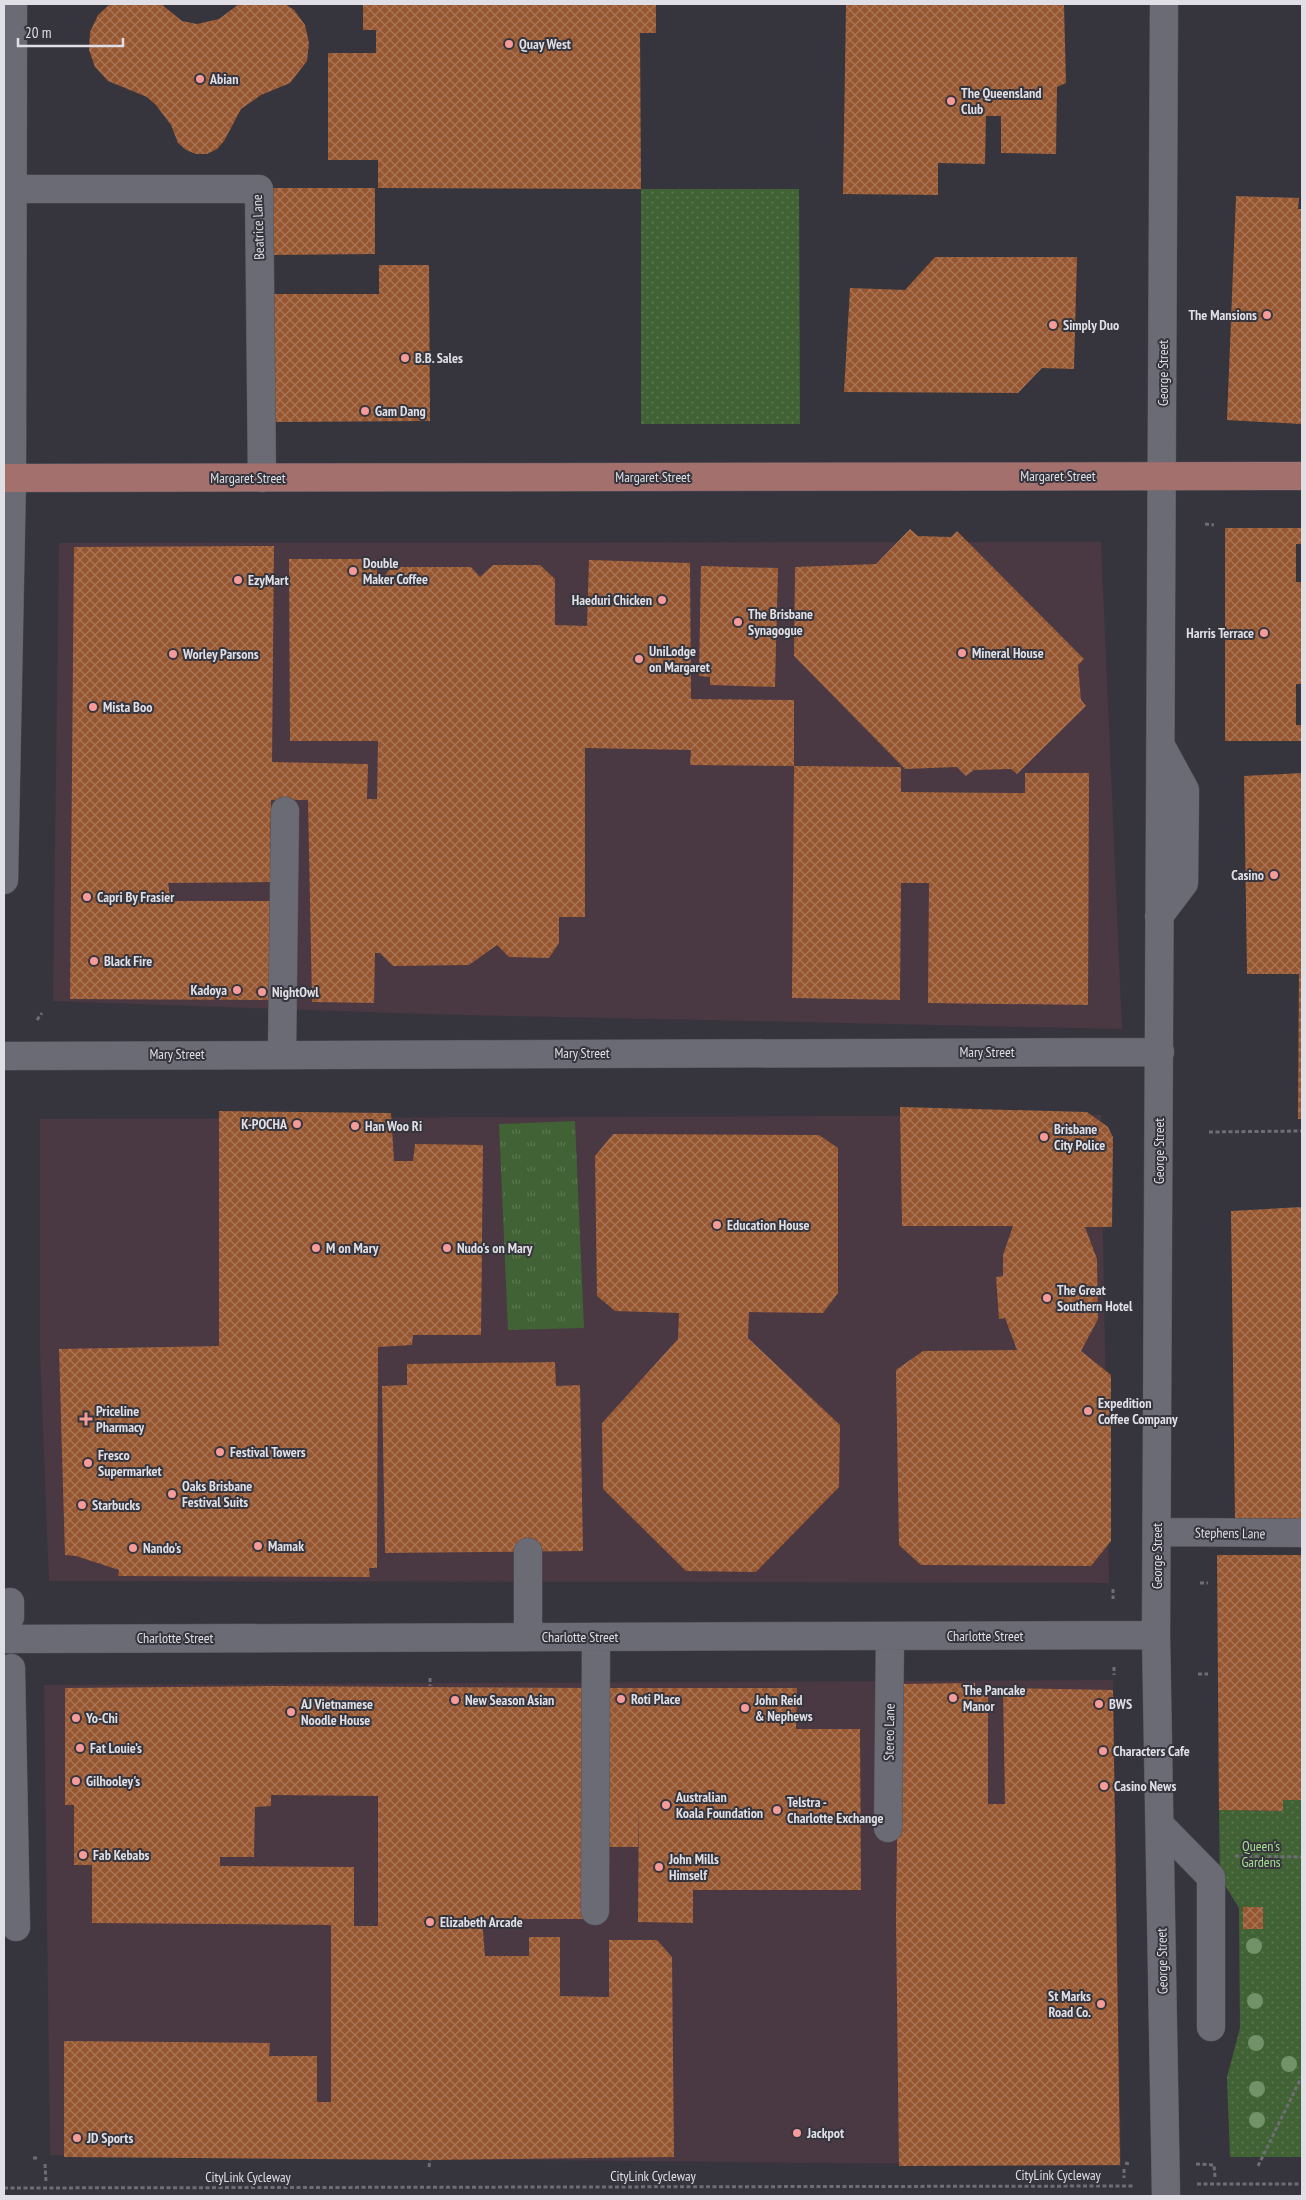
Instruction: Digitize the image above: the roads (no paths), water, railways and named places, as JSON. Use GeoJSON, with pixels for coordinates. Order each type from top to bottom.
{"type":"FeatureCollection","features":[{"type":"Feature","properties":{"kind":"main road","name":"Margaret Street"},"geometry":{"type":"LineString","coordinates":[[8,478],[1302,476]]}},
{"type":"Feature","properties":{"kind":"street"},"geometry":{"type":"LineString","coordinates":[[4,880],[8,478],[14,189],[13,4]]}},
{"type":"Feature","properties":{"kind":"street","name":"George Street"},"geometry":{"type":"LineString","coordinates":[[1164,4],[1156,1635],[1166,2191]]}},
{"type":"Feature","properties":{"kind":"street","name":"Beatrice Lane"},"geometry":{"type":"LineString","coordinates":[[14,189],[259,189],[262,478]]}},
{"type":"Feature","properties":{"kind":"street"},"geometry":{"type":"LineString","coordinates":[[282,1054],[285,811]]}},
{"type":"Feature","properties":{"kind":"street","name":"Mary Street"},"geometry":{"type":"LineString","coordinates":[[4,1056],[1160,1052]]}},
{"type":"Feature","properties":{"kind":"street","name":"Stephens Lane"},"geometry":{"type":"LineString","coordinates":[[1157,1532],[1302,1533]]}},
{"type":"Feature","properties":{"kind":"street"},"geometry":{"type":"LineString","coordinates":[[528,1552],[528,1637]]}},
{"type":"Feature","properties":{"kind":"street","name":"Charlotte Street"},"geometry":{"type":"LineString","coordinates":[[8,1619],[528,1637],[1156,1635]]}},
{"type":"Feature","properties":{"kind":"street","name":"Stereo Lane"},"geometry":{"type":"LineString","coordinates":[[888,1828],[890,1636]]}},
{"type":"Feature","properties":{"kind":"street"},"geometry":{"type":"LineString","coordinates":[[595,1911],[596,1637]]}},
{"type":"Feature","properties":{"kind":"street"},"geometry":{"type":"LineString","coordinates":[[11,1668],[16,1927]]}},
{"type":"Feature","properties":{"kind":"street"},"geometry":{"type":"LineString","coordinates":[[1160,1826],[1211,1877],[1211,2027]]}},
{"type":"Feature","properties":{"kind":"place","name":"Quay West"},"geometry":{"type":"Point","coordinates":[509,44]}},
{"type":"Feature","properties":{"kind":"place","name":"Abian"},"geometry":{"type":"Point","coordinates":[200,79]}},
{"type":"Feature","properties":{"kind":"place","name":"The Queensland Club"},"geometry":{"type":"Point","coordinates":[951,101]}},
{"type":"Feature","properties":{"kind":"place","name":"The Mansions"},"geometry":{"type":"Point","coordinates":[1267,315]}},
{"type":"Feature","properties":{"kind":"place","name":"Simply Duo"},"geometry":{"type":"Point","coordinates":[1053,325]}},
{"type":"Feature","properties":{"kind":"place","name":"B.B. Sales"},"geometry":{"type":"Point","coordinates":[405,358]}},
{"type":"Feature","properties":{"kind":"place","name":"Gam Dang"},"geometry":{"type":"Point","coordinates":[365,411]}},
{"type":"Feature","properties":{"kind":"place","name":"Double Maker Coffee"},"geometry":{"type":"Point","coordinates":[353,571]}},
{"type":"Feature","properties":{"kind":"place","name":"EzyMart"},"geometry":{"type":"Point","coordinates":[238,580]}},
{"type":"Feature","properties":{"kind":"place","name":"Haeduri Chicken"},"geometry":{"type":"Point","coordinates":[662,600]}},
{"type":"Feature","properties":{"kind":"place","name":"The Brisbane Synagogue"},"geometry":{"type":"Point","coordinates":[738,622]}},
{"type":"Feature","properties":{"kind":"place","name":"Harris Terrace"},"geometry":{"type":"Point","coordinates":[1264,633]}},
{"type":"Feature","properties":{"kind":"place","name":"Mineral House"},"geometry":{"type":"Point","coordinates":[962,653]}},
{"type":"Feature","properties":{"kind":"place","name":"Worley Parsons"},"geometry":{"type":"Point","coordinates":[173,654]}},
{"type":"Feature","properties":{"kind":"place","name":"UniLodge on Margaret"},"geometry":{"type":"Point","coordinates":[639,659]}},
{"type":"Feature","properties":{"kind":"place","name":"Mista Boo"},"geometry":{"type":"Point","coordinates":[93,707]}},
{"type":"Feature","properties":{"kind":"place","name":"Casino"},"geometry":{"type":"Point","coordinates":[1274,875]}},
{"type":"Feature","properties":{"kind":"place","name":"Capri By Frasier"},"geometry":{"type":"Point","coordinates":[87,897]}},
{"type":"Feature","properties":{"kind":"place","name":"Black Fire"},"geometry":{"type":"Point","coordinates":[94,961]}},
{"type":"Feature","properties":{"kind":"place","name":"Kadoya"},"geometry":{"type":"Point","coordinates":[237,990]}},
{"type":"Feature","properties":{"kind":"place","name":"NightOwl"},"geometry":{"type":"Point","coordinates":[262,992]}},
{"type":"Feature","properties":{"kind":"place","name":"K-POCHA"},"geometry":{"type":"Point","coordinates":[297,1124]}},
{"type":"Feature","properties":{"kind":"place","name":"Han Woo Ri"},"geometry":{"type":"Point","coordinates":[355,1126]}},
{"type":"Feature","properties":{"kind":"place","name":"Brisbane City Police"},"geometry":{"type":"Point","coordinates":[1044,1137]}},
{"type":"Feature","properties":{"kind":"place","name":"Education House"},"geometry":{"type":"Point","coordinates":[717,1225]}},
{"type":"Feature","properties":{"kind":"place","name":"M on Mary"},"geometry":{"type":"Point","coordinates":[316,1248]}},
{"type":"Feature","properties":{"kind":"place","name":"Nudo's on Mary"},"geometry":{"type":"Point","coordinates":[447,1248]}},
{"type":"Feature","properties":{"kind":"place","name":"The Great Southern Hotel"},"geometry":{"type":"Point","coordinates":[1047,1298]}},
{"type":"Feature","properties":{"kind":"place","name":"Expedition Coffee Company"},"geometry":{"type":"Point","coordinates":[1088,1411]}},
{"type":"Feature","properties":{"kind":"place","name":"Priceline Pharmacy"},"geometry":{"type":"Point","coordinates":[86,1419]}},
{"type":"Feature","properties":{"kind":"place","name":"Festival Towers"},"geometry":{"type":"Point","coordinates":[220,1452]}},
{"type":"Feature","properties":{"kind":"place","name":"Fresco Supermarket"},"geometry":{"type":"Point","coordinates":[88,1463]}},
{"type":"Feature","properties":{"kind":"place","name":"Oaks Brisbane Festival Suits"},"geometry":{"type":"Point","coordinates":[172,1494]}},
{"type":"Feature","properties":{"kind":"place","name":"Starbucks"},"geometry":{"type":"Point","coordinates":[82,1505]}},
{"type":"Feature","properties":{"kind":"place","name":"Mamak"},"geometry":{"type":"Point","coordinates":[258,1546]}},
{"type":"Feature","properties":{"kind":"place","name":"Nando's"},"geometry":{"type":"Point","coordinates":[133,1548]}},
{"type":"Feature","properties":{"kind":"place","name":"The Pancake Manor"},"geometry":{"type":"Point","coordinates":[953,1698]}},
{"type":"Feature","properties":{"kind":"place","name":"Roti Place"},"geometry":{"type":"Point","coordinates":[621,1699]}},
{"type":"Feature","properties":{"kind":"place","name":"New Season Asian"},"geometry":{"type":"Point","coordinates":[455,1700]}},
{"type":"Feature","properties":{"kind":"place","name":"BWS"},"geometry":{"type":"Point","coordinates":[1099,1704]}},
{"type":"Feature","properties":{"kind":"place","name":"John Reid & Nephews"},"geometry":{"type":"Point","coordinates":[745,1708]}},
{"type":"Feature","properties":{"kind":"place","name":"AJ Vietnamese Noodle House"},"geometry":{"type":"Point","coordinates":[291,1712]}},
{"type":"Feature","properties":{"kind":"place","name":"Yo-Chi"},"geometry":{"type":"Point","coordinates":[76,1718]}},
{"type":"Feature","properties":{"kind":"place","name":"Fat Louie’s"},"geometry":{"type":"Point","coordinates":[80,1748]}},
{"type":"Feature","properties":{"kind":"place","name":"Characters Cafe"},"geometry":{"type":"Point","coordinates":[1103,1751]}},
{"type":"Feature","properties":{"kind":"place","name":"Gilhooley's"},"geometry":{"type":"Point","coordinates":[76,1781]}},
{"type":"Feature","properties":{"kind":"place","name":"Casino News"},"geometry":{"type":"Point","coordinates":[1104,1786]}},
{"type":"Feature","properties":{"kind":"place","name":"Australian Koala Foundation"},"geometry":{"type":"Point","coordinates":[666,1805]}},
{"type":"Feature","properties":{"kind":"place","name":"Telstra - Charlotte Exchange"},"geometry":{"type":"Point","coordinates":[777,1810]}},
{"type":"Feature","properties":{"kind":"place","name":"Fab Kebabs"},"geometry":{"type":"Point","coordinates":[83,1855]}},
{"type":"Feature","properties":{"kind":"place","name":"John Mills Himself"},"geometry":{"type":"Point","coordinates":[659,1867]}},
{"type":"Feature","properties":{"kind":"place","name":"Elizabeth Arcade"},"geometry":{"type":"Point","coordinates":[430,1922]}},
{"type":"Feature","properties":{"kind":"place","name":"St Marks Road Co."},"geometry":{"type":"Point","coordinates":[1101,2004]}},
{"type":"Feature","properties":{"kind":"place","name":"Jackpot"},"geometry":{"type":"Point","coordinates":[797,2133]}},
{"type":"Feature","properties":{"kind":"place","name":"JD Sports"},"geometry":{"type":"Point","coordinates":[77,2138]}},
{"type":"Feature","properties":{"kind":"park label","name":"Queen's Gardens"},"geometry":{"type":"Point","coordinates":[1261,1854]}}]}
